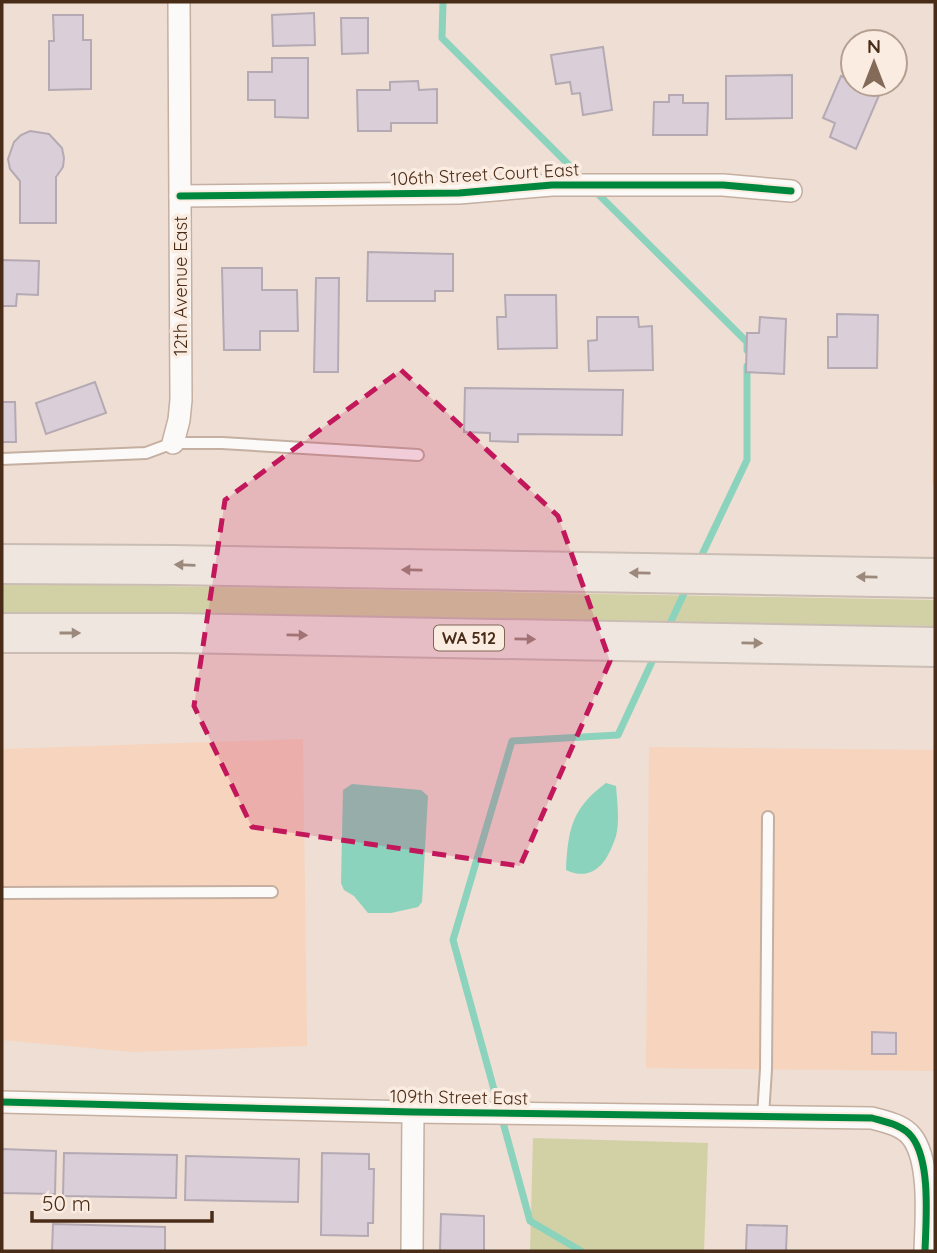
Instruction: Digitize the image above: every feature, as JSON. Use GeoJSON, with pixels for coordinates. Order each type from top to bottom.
{"type":"FeatureCollection","features":[{"type":"Feature","properties":{"kind":"highway"},"geometry":{"type":"LineString","coordinates":[[2,564],[935,578]]}},
{"type":"Feature","properties":{"kind":"highway","name":"WA 512"},"geometry":{"type":"LineString","coordinates":[[2,633],[191,633],[935,647]]}},
{"type":"Feature","properties":{"kind":"street","name":"12th Avenue East"},"geometry":{"type":"LineString","coordinates":[[173,443],[181,400],[179,2]]}},
{"type":"Feature","properties":{"kind":"street","name":"106th Street Court East"},"geometry":{"type":"LineString","coordinates":[[180,196],[459,193],[552,184],[723,185],[791,191]]}},
{"type":"Feature","properties":{"kind":"street","name":"109th Street East"},"geometry":{"type":"LineString","coordinates":[[2,1102],[413,1112],[872,1118],[896,1125],[911,1135],[919,1150],[923,1166],[926,1214],[925,1251]]}},
{"type":"Feature","properties":{"kind":"street"},"geometry":{"type":"LineString","coordinates":[[412,1251],[413,1112]]}},
{"type":"Feature","properties":{"kind":"lane"},"geometry":{"type":"LineString","coordinates":[[2,458],[146,453],[173,443],[222,443],[418,455]]}},
{"type":"Feature","properties":{"kind":"lane"},"geometry":{"type":"LineString","coordinates":[[762,1116],[766,1069],[768,817]]}},
{"type":"Feature","properties":{"kind":"lane"},"geometry":{"type":"LineString","coordinates":[[2,893],[272,892]]}},
{"type":"Feature","properties":{"kind":"highlighted area"},"geometry":{"type":"Polygon","coordinates":[[[401,370],[558,516],[610,661],[520,866],[252,827],[194,706],[225,500],[401,370]]]}},
{"type":"Feature","properties":{"kind":"shaded area"},"geometry":{"type":"Polygon","coordinates":[[[934,2],[935,485],[932,485],[934,2]]]}},
{"type":"Feature","properties":{"kind":"shaded area"},"geometry":{"type":"Polygon","coordinates":[[[303,739],[307,1046],[133,1052],[2,1040],[2,749],[303,739]]]}},
{"type":"Feature","properties":{"kind":"shaded area"},"geometry":{"type":"Polygon","coordinates":[[[649,747],[935,750],[935,1071],[646,1068],[649,747]]]}},
{"type":"Feature","properties":{"kind":"green space"},"geometry":{"type":"Polygon","coordinates":[[[2,583],[935,600],[935,626],[2,612],[2,583]]]}},
{"type":"Feature","properties":{"kind":"green space"},"geometry":{"type":"Polygon","coordinates":[[[533,1138],[708,1143],[704,1251],[530,1251],[533,1138]]]}},
{"type":"Feature","properties":{"kind":"water"},"geometry":{"type":"Polygon","coordinates":[[[606,783],[616,786],[618,811],[616,836],[609,854],[592,872],[584,874],[566,870],[568,843],[574,820],[586,801],[606,783]]]}},
{"type":"Feature","properties":{"kind":"water"},"geometry":{"type":"Polygon","coordinates":[[[352,784],[421,790],[428,796],[422,902],[418,907],[391,913],[368,913],[354,896],[344,890],[341,883],[343,790],[352,784]]]}},
{"type":"Feature","properties":{"kind":"building"},"geometry":{"type":"Polygon","coordinates":[[[314,13],[315,45],[273,46],[272,15],[314,13]]]}},
{"type":"Feature","properties":{"kind":"building"},"geometry":{"type":"Polygon","coordinates":[[[53,15],[83,15],[83,40],[91,40],[91,89],[49,90],[49,41],[54,41],[53,15]]]}},
{"type":"Feature","properties":{"kind":"building"},"geometry":{"type":"Polygon","coordinates":[[[341,18],[368,18],[368,53],[342,54],[341,18]]]}},
{"type":"Feature","properties":{"kind":"building"},"geometry":{"type":"Polygon","coordinates":[[[603,47],[612,110],[583,115],[580,93],[572,94],[570,82],[556,84],[551,55],[603,47]]]}},
{"type":"Feature","properties":{"kind":"building"},"geometry":{"type":"Polygon","coordinates":[[[272,58],[308,58],[308,118],[275,117],[275,100],[248,100],[248,72],[272,72],[272,58]]]}},
{"type":"Feature","properties":{"kind":"building"},"geometry":{"type":"Polygon","coordinates":[[[792,75],[792,118],[726,119],[726,76],[792,75]]]}},
{"type":"Feature","properties":{"kind":"building"},"geometry":{"type":"Polygon","coordinates":[[[418,81],[419,90],[437,89],[437,123],[391,123],[391,131],[358,131],[357,90],[390,90],[390,82],[418,81]]]}},
{"type":"Feature","properties":{"kind":"building"},"geometry":{"type":"Polygon","coordinates":[[[839,81],[839,98],[878,98],[856,149],[830,137],[835,123],[823,118],[839,81]]]}},
{"type":"Feature","properties":{"kind":"building"},"geometry":{"type":"Polygon","coordinates":[[[669,95],[683,95],[683,103],[708,103],[707,135],[653,135],[654,102],[669,102],[669,95]]]}},
{"type":"Feature","properties":{"kind":"building"},"geometry":{"type":"Polygon","coordinates":[[[30,131],[49,134],[62,148],[63,167],[56,177],[56,223],[20,223],[20,181],[10,169],[8,159],[14,142],[30,131]]]}},
{"type":"Feature","properties":{"kind":"building"},"geometry":{"type":"Polygon","coordinates":[[[368,252],[453,254],[453,291],[435,291],[435,301],[367,301],[368,252]]]}},
{"type":"Feature","properties":{"kind":"building"},"geometry":{"type":"Polygon","coordinates":[[[2,260],[39,261],[38,295],[17,294],[16,306],[2,306],[2,260]]]}},
{"type":"Feature","properties":{"kind":"building"},"geometry":{"type":"Polygon","coordinates":[[[222,268],[262,268],[262,290],[297,290],[298,331],[260,331],[260,350],[224,350],[222,268]]]}},
{"type":"Feature","properties":{"kind":"building"},"geometry":{"type":"Polygon","coordinates":[[[316,278],[339,278],[338,372],[314,372],[316,278]]]}},
{"type":"Feature","properties":{"kind":"building"},"geometry":{"type":"Polygon","coordinates":[[[505,295],[556,295],[557,348],[498,349],[497,317],[506,317],[505,295]]]}},
{"type":"Feature","properties":{"kind":"building"},"geometry":{"type":"Polygon","coordinates":[[[837,314],[878,315],[877,368],[828,368],[828,337],[837,337],[837,314]]]}},
{"type":"Feature","properties":{"kind":"building"},"geometry":{"type":"Polygon","coordinates":[[[597,317],[638,317],[639,327],[652,326],[653,370],[589,371],[588,341],[597,340],[597,317]]]}},
{"type":"Feature","properties":{"kind":"building"},"geometry":{"type":"Polygon","coordinates":[[[760,317],[786,319],[784,374],[746,372],[747,333],[759,333],[760,317]]]}},
{"type":"Feature","properties":{"kind":"building"},"geometry":{"type":"Polygon","coordinates":[[[95,382],[106,413],[46,434],[36,403],[95,382]]]}},
{"type":"Feature","properties":{"kind":"building"},"geometry":{"type":"Polygon","coordinates":[[[465,388],[623,390],[622,435],[518,434],[518,442],[490,441],[490,433],[464,432],[465,388]]]}},
{"type":"Feature","properties":{"kind":"building"},"geometry":{"type":"Polygon","coordinates":[[[2,402],[15,402],[16,442],[2,442],[2,402]]]}},
{"type":"Feature","properties":{"kind":"building"},"geometry":{"type":"Polygon","coordinates":[[[872,1032],[896,1033],[896,1054],[872,1054],[872,1032]]]}},
{"type":"Feature","properties":{"kind":"building"},"geometry":{"type":"Polygon","coordinates":[[[2,1149],[56,1151],[55,1194],[2,1193],[2,1149]]]}},
{"type":"Feature","properties":{"kind":"building"},"geometry":{"type":"Polygon","coordinates":[[[64,1153],[177,1155],[176,1198],[63,1196],[64,1153]]]}},
{"type":"Feature","properties":{"kind":"building"},"geometry":{"type":"Polygon","coordinates":[[[322,1153],[369,1154],[369,1169],[374,1169],[373,1223],[368,1223],[368,1236],[321,1235],[322,1153]]]}},
{"type":"Feature","properties":{"kind":"building"},"geometry":{"type":"Polygon","coordinates":[[[186,1156],[299,1159],[298,1202],[185,1200],[186,1156]]]}},
{"type":"Feature","properties":{"kind":"building"},"geometry":{"type":"Polygon","coordinates":[[[441,1214],[484,1216],[484,1251],[440,1251],[441,1214]]]}},
{"type":"Feature","properties":{"kind":"building"},"geometry":{"type":"Polygon","coordinates":[[[53,1224],[165,1227],[165,1251],[52,1251],[53,1224]]]}},
{"type":"Feature","properties":{"kind":"building"},"geometry":{"type":"Polygon","coordinates":[[[747,1225],[787,1226],[786,1251],[746,1251],[747,1225]]]}},
{"type":"Feature","properties":{"kind":"waterway"},"geometry":{"type":"LineString","coordinates":[[443,2],[442,38],[584,180]]}},
{"type":"Feature","properties":{"kind":"waterway"},"geometry":{"type":"LineString","coordinates":[[595,191],[747,342],[747,350]]}},
{"type":"Feature","properties":{"kind":"waterway"},"geometry":{"type":"LineString","coordinates":[[698,563],[747,460],[747,366]]}},
{"type":"Feature","properties":{"kind":"waterway"},"geometry":{"type":"LineString","coordinates":[[667,630],[687,587]]}},
{"type":"Feature","properties":{"kind":"waterway"},"geometry":{"type":"LineString","coordinates":[[581,1251],[530,1221],[453,940],[512,741],[618,735],[656,653]]}},
{"type":"Feature","properties":{"kind":"cycle path"},"geometry":{"type":"LineString","coordinates":[[180,196],[459,193],[552,185],[723,185],[791,191]]}},
{"type":"Feature","properties":{"kind":"cycle path"},"geometry":{"type":"LineString","coordinates":[[2,1102],[413,1112],[872,1118],[894,1124],[904,1130],[918,1148],[925,1176],[925,1251]]}}]}
